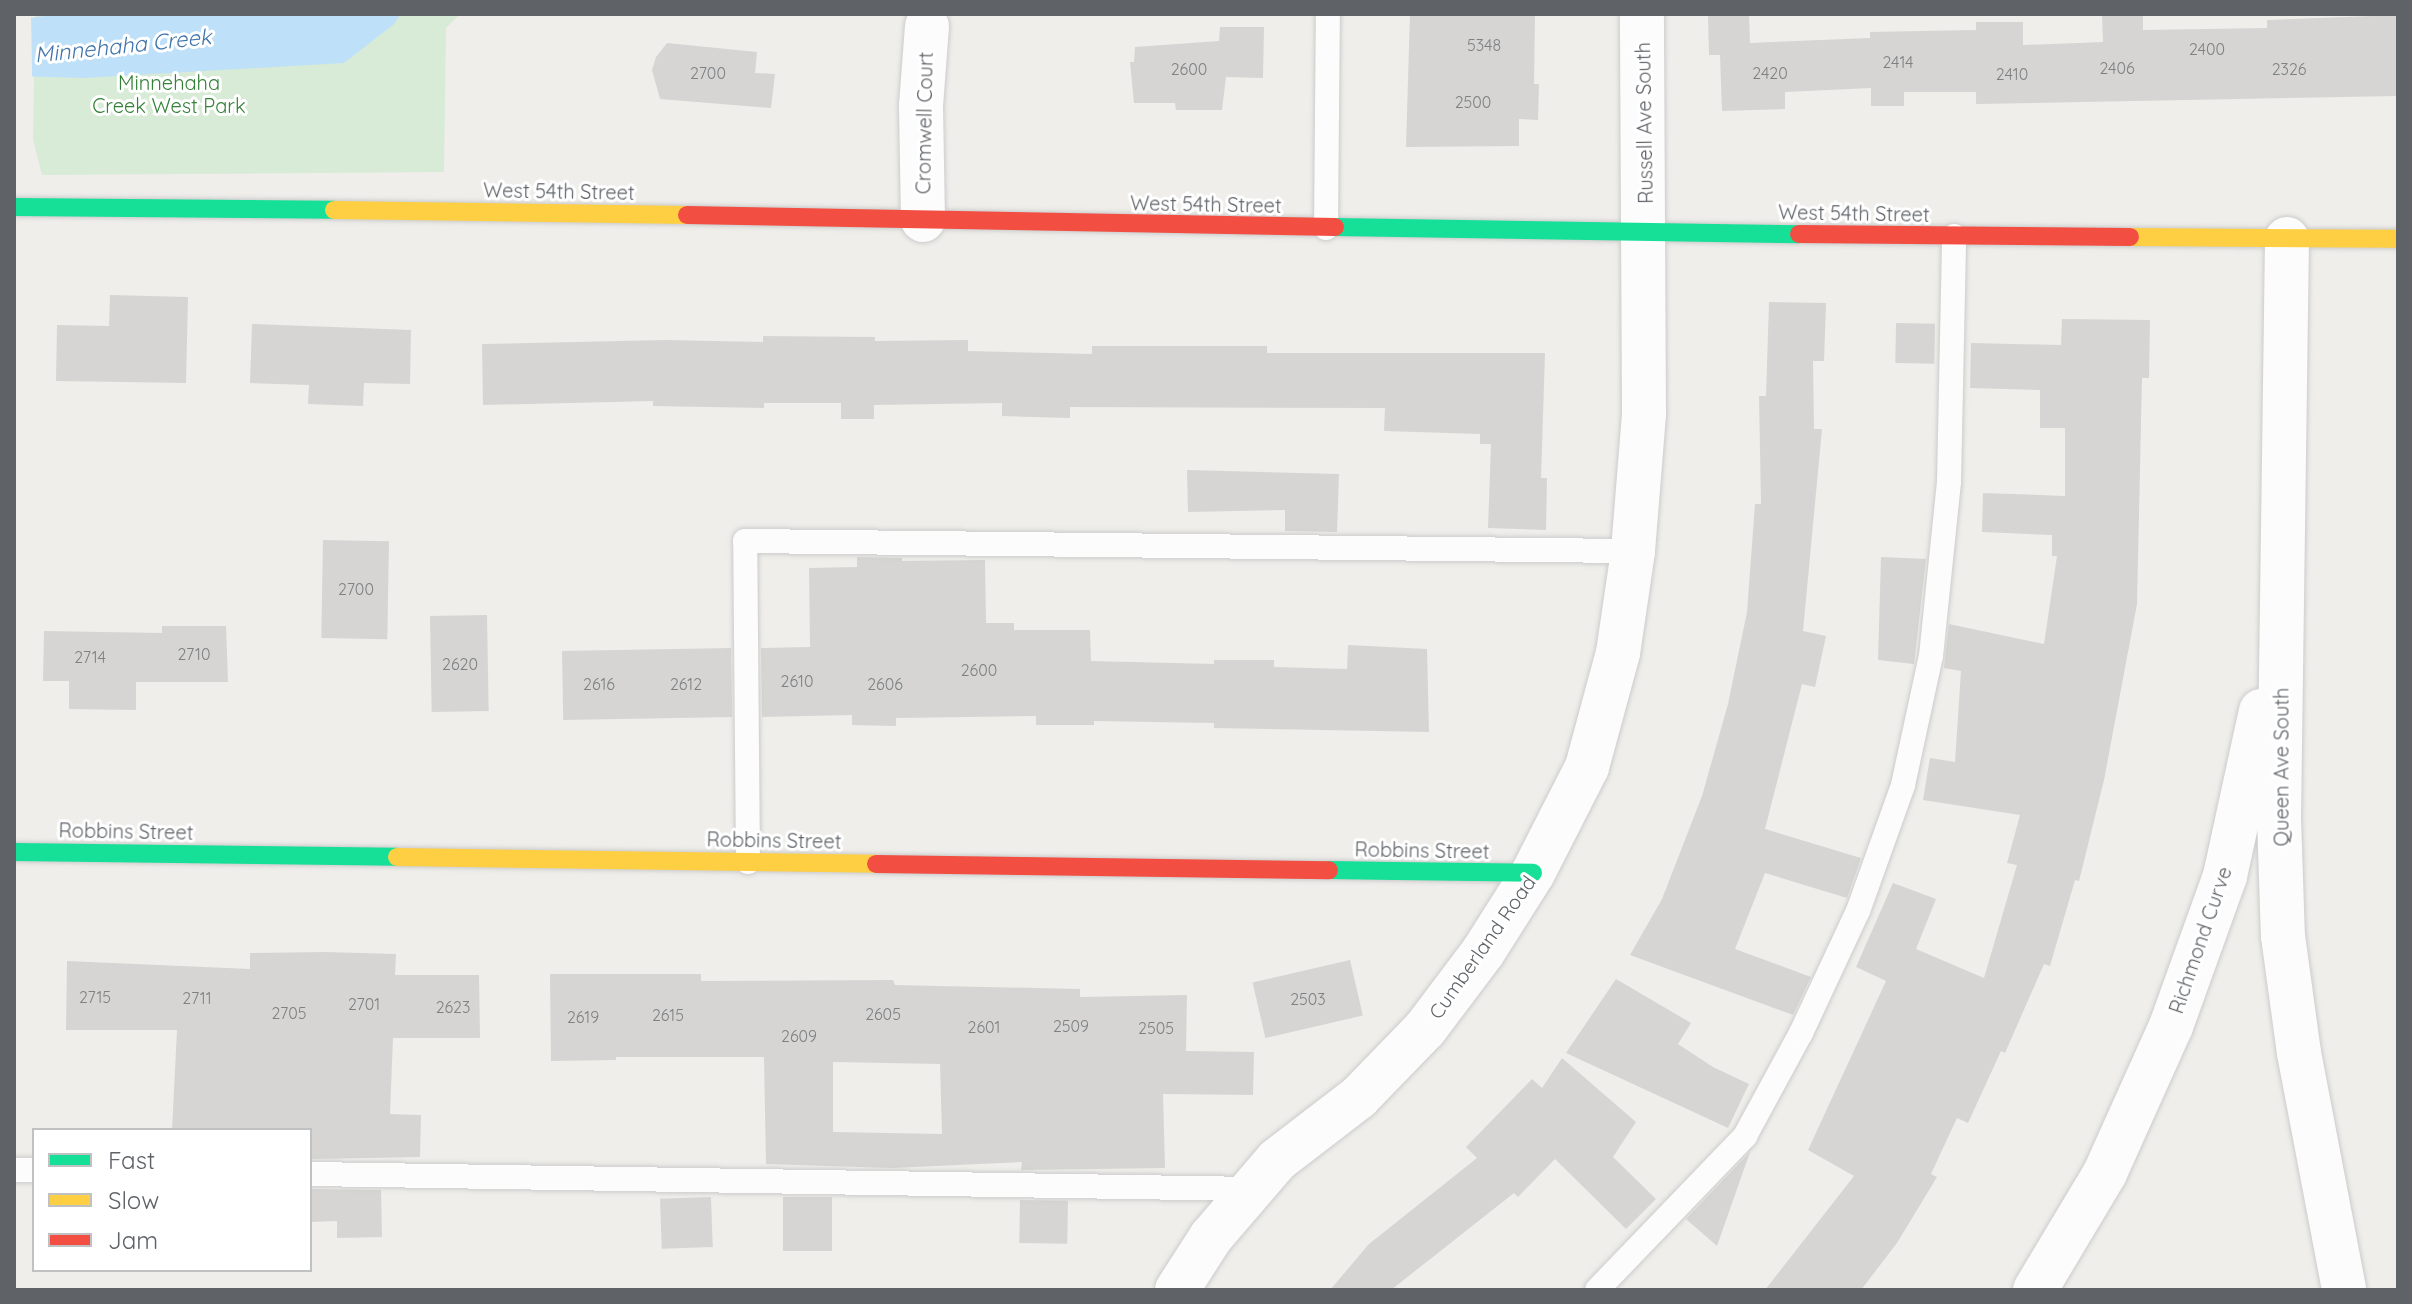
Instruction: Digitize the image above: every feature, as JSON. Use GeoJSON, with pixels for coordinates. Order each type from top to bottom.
{"type":"FeatureCollection","features":[{"type":"Feature","properties":{"kind":"street","name":"Russell Ave South"},"geometry":{"type":"LineString","coordinates":[[1642,14],[1645,232]]}},
{"type":"Feature","properties":{"kind":"street","name":"Cromwell Court"},"geometry":{"type":"LineString","coordinates":[[923,220],[921,106],[927,26]]}},
{"type":"Feature","properties":{"kind":"street","name":"West 54th Street"},"geometry":{"type":"LineString","coordinates":[[14,207],[1326,228],[2398,239]]}},
{"type":"Feature","properties":{"kind":"street","name":"Cumberland Road"},"geometry":{"type":"LineString","coordinates":[[1177,1290],[1211,1237],[1277,1160],[1359,1097],[1425,1029],[1483,952],[1533,873],[1587,767],[1618,653],[1633,551],[1644,413],[1645,232]]}},
{"type":"Feature","properties":{"kind":"street","name":"Queen Ave South"},"geometry":{"type":"LineString","coordinates":[[2287,239],[2279,818],[2283,936],[2299,1053],[2344,1290]]}},
{"type":"Feature","properties":{"kind":"street","name":"Richmond Curve"},"geometry":{"type":"LineString","coordinates":[[2035,1290],[2105,1173],[2171,1026],[2225,876],[2260,720],[2283,562]]}},
{"type":"Feature","properties":{"kind":"street","name":"Robbins Street"},"geometry":{"type":"LineString","coordinates":[[14,852],[1533,873]]}},
{"type":"Feature","properties":{"kind":"lane"},"geometry":{"type":"LineString","coordinates":[[1326,228],[1328,14]]}},
{"type":"Feature","properties":{"kind":"lane"},"geometry":{"type":"LineString","coordinates":[[1597,1290],[1745,1136],[1801,1033],[1858,911],[1903,785],[1931,656],[1949,482],[1954,236]]}},
{"type":"Feature","properties":{"kind":"lane"},"geometry":{"type":"LineString","coordinates":[[748,862],[745,541],[1633,551]]}},
{"type":"Feature","properties":{"kind":"lane"},"geometry":{"type":"LineString","coordinates":[[312,1174],[1252,1189]]}},
{"type":"Feature","properties":{"kind":"green space","name":"Minnehaha Creek West Park"},"geometry":{"type":"Polygon","coordinates":[[[35,14],[460,14],[446,28],[444,172],[42,175],[33,140],[35,14]]]}},
{"type":"Feature","properties":{"kind":"water","name":"Minnehaha Creek"},"geometry":{"type":"Polygon","coordinates":[[[61,14],[401,14],[393,25],[344,63],[84,78],[14,76],[14,20],[61,14]]]}},
{"type":"Feature","properties":{"kind":"pier"},"geometry":{"type":"Polygon","coordinates":[[[14,14],[31,14],[32,81],[15,81],[14,14]]]}},
{"type":"Feature","properties":{"kind":"building"},"geometry":{"type":"Polygon","coordinates":[[[1410,14],[1535,14],[1534,84],[1539,84],[1538,120],[1519,119],[1519,146],[1406,147],[1410,14]]]}},
{"type":"Feature","properties":{"kind":"building"},"geometry":{"type":"Polygon","coordinates":[[[1708,14],[1749,14],[1750,43],[1870,38],[1870,32],[1976,30],[1976,22],[2023,22],[2023,45],[2103,42],[2102,14],[2143,14],[2143,30],[2267,28],[2267,20],[2398,15],[2398,96],[1976,104],[1976,92],[1904,92],[1904,106],[1871,106],[1871,88],[1785,92],[1785,109],[1722,111],[1720,55],[1709,55],[1708,14]]]}},
{"type":"Feature","properties":{"kind":"building"},"geometry":{"type":"Polygon","coordinates":[[[1220,27],[1264,27],[1263,78],[1226,77],[1222,110],[1176,110],[1175,103],[1134,103],[1130,62],[1134,62],[1135,47],[1219,41],[1220,27]]]}},
{"type":"Feature","properties":{"kind":"building"},"geometry":{"type":"Polygon","coordinates":[[[667,43],[757,52],[755,73],[775,74],[771,108],[660,99],[652,70],[656,57],[667,43]]]}},
{"type":"Feature","properties":{"kind":"building"},"geometry":{"type":"Polygon","coordinates":[[[110,295],[188,297],[186,383],[56,381],[57,325],[109,326],[110,295]]]}},
{"type":"Feature","properties":{"kind":"building"},"geometry":{"type":"Polygon","coordinates":[[[1769,302],[1826,303],[1824,361],[1813,361],[1814,429],[1822,429],[1803,631],[1826,636],[1815,687],[1802,684],[1765,829],[1861,858],[1847,898],[1765,873],[1735,949],[1811,977],[1793,1015],[1630,955],[1662,899],[1702,796],[1728,704],[1747,612],[1755,504],[1761,504],[1759,396],[1766,396],[1769,302]]]}},
{"type":"Feature","properties":{"kind":"building"},"geometry":{"type":"Polygon","coordinates":[[[2062,319],[2150,320],[2149,378],[2142,378],[2137,604],[2104,780],[2079,881],[2075,880],[2050,966],[2044,964],[2005,1053],[2001,1051],[1968,1123],[1957,1118],[1931,1174],[1937,1177],[1897,1243],[1861,1290],[1765,1290],[1854,1176],[1808,1150],[1886,981],[1856,967],[1893,883],[1936,899],[1916,949],[1984,978],[2017,865],[2007,863],[2020,815],[1923,800],[1930,758],[1955,762],[1961,671],[1944,668],[1949,624],[2044,644],[2057,556],[2052,556],[2052,535],[1982,532],[1983,493],[2065,496],[2065,428],[2040,428],[2040,390],[1970,388],[1971,343],[2061,345],[2062,319]]]}},
{"type":"Feature","properties":{"kind":"building"},"geometry":{"type":"Polygon","coordinates":[[[1896,323],[1935,324],[1934,364],[1895,363],[1896,323]]]}},
{"type":"Feature","properties":{"kind":"building"},"geometry":{"type":"Polygon","coordinates":[[[252,324],[411,330],[410,384],[364,383],[363,406],[308,404],[309,385],[250,383],[252,324]]]}},
{"type":"Feature","properties":{"kind":"building"},"geometry":{"type":"Polygon","coordinates":[[[763,336],[875,337],[875,341],[968,340],[968,351],[1092,354],[1092,346],[1267,346],[1267,353],[1545,353],[1541,478],[1547,478],[1546,530],[1488,528],[1491,444],[1480,444],[1480,434],[1384,431],[1385,408],[1070,407],[1070,418],[1002,416],[1002,403],[874,405],[874,419],[841,419],[841,403],[764,403],[764,408],[653,406],[653,401],[483,405],[482,344],[665,340],[763,342],[763,336]]]}},
{"type":"Feature","properties":{"kind":"building"},"geometry":{"type":"Polygon","coordinates":[[[1187,470],[1339,474],[1337,532],[1285,531],[1285,510],[1188,512],[1187,470]]]}},
{"type":"Feature","properties":{"kind":"building"},"geometry":{"type":"Polygon","coordinates":[[[323,540],[389,541],[387,639],[321,638],[323,540]]]}},
{"type":"Feature","properties":{"kind":"building"},"geometry":{"type":"Polygon","coordinates":[[[857,557],[902,558],[902,561],[985,560],[986,623],[1014,623],[1014,630],[1090,630],[1091,661],[1214,664],[1214,660],[1274,660],[1274,667],[1347,669],[1348,645],[1427,649],[1429,732],[1214,728],[1214,723],[1094,721],[1094,725],[1036,725],[1036,716],[896,718],[896,726],[852,725],[852,715],[762,717],[761,648],[810,647],[809,568],[857,567],[857,557]]]}},
{"type":"Feature","properties":{"kind":"building"},"geometry":{"type":"Polygon","coordinates":[[[1881,557],[1926,559],[1914,664],[1878,660],[1881,557]]]}},
{"type":"Feature","properties":{"kind":"building"},"geometry":{"type":"Polygon","coordinates":[[[487,615],[489,711],[432,712],[430,616],[487,615]]]}},
{"type":"Feature","properties":{"kind":"building"},"geometry":{"type":"Polygon","coordinates":[[[162,626],[226,626],[228,682],[136,682],[136,710],[69,709],[69,681],[43,681],[44,631],[162,633],[162,626]]]}},
{"type":"Feature","properties":{"kind":"building"},"geometry":{"type":"Polygon","coordinates":[[[731,648],[732,717],[563,720],[562,651],[731,648]]]}},
{"type":"Feature","properties":{"kind":"building"},"geometry":{"type":"Polygon","coordinates":[[[250,953],[396,954],[395,975],[479,975],[480,1038],[393,1038],[390,1114],[421,1115],[420,1157],[312,1159],[312,1128],[172,1128],[177,1030],[66,1030],[67,961],[250,969],[250,953]]]}},
{"type":"Feature","properties":{"kind":"building"},"geometry":{"type":"Polygon","coordinates":[[[1350,960],[1363,1016],[1265,1038],[1253,982],[1350,960]]]}},
{"type":"Feature","properties":{"kind":"building"},"geometry":{"type":"Polygon","coordinates":[[[550,974],[701,974],[701,981],[893,980],[895,985],[1080,989],[1080,997],[1187,995],[1186,1051],[1254,1052],[1253,1095],[1163,1094],[1165,1168],[1021,1170],[1022,1162],[892,1168],[766,1164],[764,1057],[616,1057],[616,1060],[551,1061],[550,974]],[[833,1062],[833,1132],[942,1134],[940,1064],[833,1062]]]}},
{"type":"Feature","properties":{"kind":"building"},"geometry":{"type":"Polygon","coordinates":[[[1616,979],[1691,1023],[1678,1044],[1713,1067],[1749,1084],[1728,1128],[1566,1053],[1616,979]]]}},
{"type":"Feature","properties":{"kind":"building"},"geometry":{"type":"Polygon","coordinates":[[[1562,1058],[1636,1122],[1613,1157],[1656,1199],[1626,1229],[1555,1159],[1518,1197],[1514,1193],[1391,1290],[1330,1290],[1369,1244],[1477,1158],[1466,1147],[1532,1079],[1542,1088],[1562,1058]]]}},
{"type":"Feature","properties":{"kind":"building"},"geometry":{"type":"Polygon","coordinates":[[[1750,1152],[1717,1246],[1686,1219],[1750,1152]]]}},
{"type":"Feature","properties":{"kind":"building"},"geometry":{"type":"Polygon","coordinates":[[[312,1189],[381,1190],[382,1237],[337,1238],[337,1221],[312,1222],[312,1189]]]}},
{"type":"Feature","properties":{"kind":"building"},"geometry":{"type":"Polygon","coordinates":[[[711,1197],[713,1247],[662,1249],[660,1199],[711,1197]]]}},
{"type":"Feature","properties":{"kind":"building"},"geometry":{"type":"Polygon","coordinates":[[[783,1197],[832,1197],[832,1251],[783,1251],[783,1197]]]}},
{"type":"Feature","properties":{"kind":"building"},"geometry":{"type":"Polygon","coordinates":[[[1020,1200],[1068,1201],[1067,1244],[1019,1243],[1020,1200]]]}},
{"type":"Feature","properties":{"kind":"traffic: fast"},"geometry":{"type":"LineString","coordinates":[[14,207],[334,210]]}},
{"type":"Feature","properties":{"kind":"traffic: fast"},"geometry":{"type":"LineString","coordinates":[[1335,227],[1799,234]]}},
{"type":"Feature","properties":{"kind":"traffic: fast"},"geometry":{"type":"LineString","coordinates":[[14,852],[397,857]]}},
{"type":"Feature","properties":{"kind":"traffic: fast"},"geometry":{"type":"LineString","coordinates":[[1329,870],[1533,873]]}},
{"type":"Feature","properties":{"kind":"traffic: slow"},"geometry":{"type":"LineString","coordinates":[[334,210],[687,215]]}},
{"type":"Feature","properties":{"kind":"traffic: slow"},"geometry":{"type":"LineString","coordinates":[[2130,237],[2398,239]]}},
{"type":"Feature","properties":{"kind":"traffic: slow"},"geometry":{"type":"LineString","coordinates":[[397,857],[876,864]]}},
{"type":"Feature","properties":{"kind":"traffic: jam"},"geometry":{"type":"LineString","coordinates":[[687,215],[1335,227]]}},
{"type":"Feature","properties":{"kind":"traffic: jam"},"geometry":{"type":"LineString","coordinates":[[1799,234],[2130,237]]}},
{"type":"Feature","properties":{"kind":"traffic: jam"},"geometry":{"type":"LineString","coordinates":[[876,864],[1329,870]]}}]}
